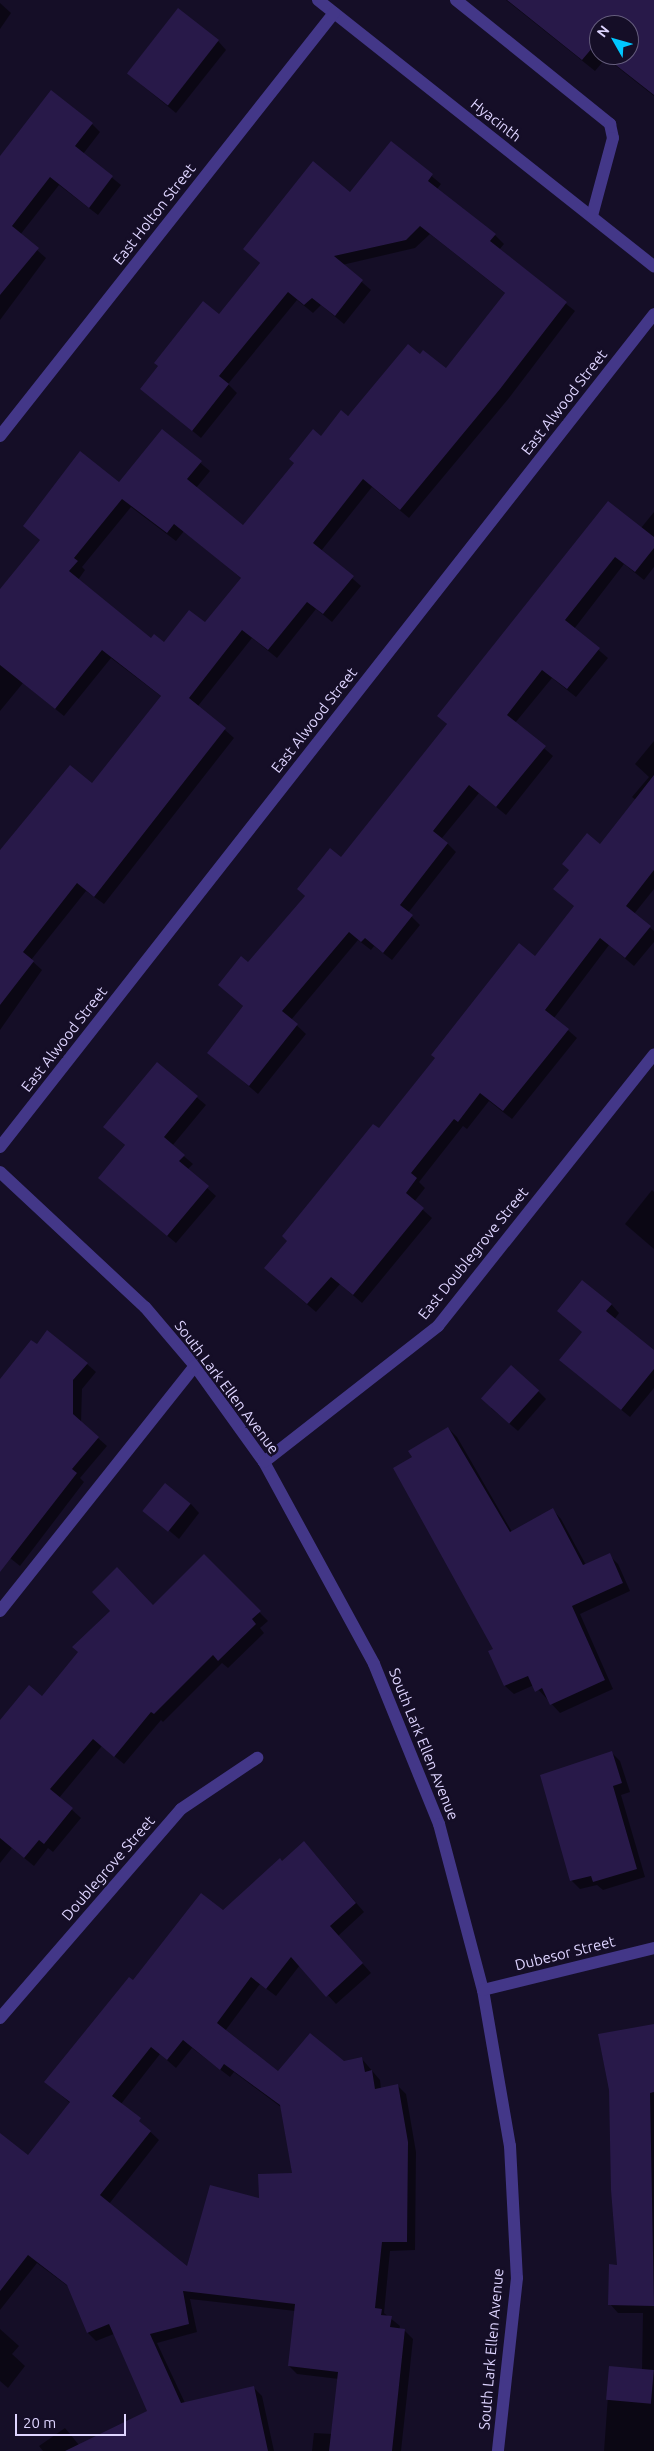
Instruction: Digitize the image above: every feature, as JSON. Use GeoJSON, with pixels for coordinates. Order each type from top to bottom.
{"type":"FeatureCollection","features":[{"type":"Feature","properties":{"kind":"street","name":"Hyacinth"},"geometry":{"type":"LineString","coordinates":[[318,0],[654,266]]}},
{"type":"Feature","properties":{"kind":"street"},"geometry":{"type":"LineString","coordinates":[[456,0],[610,124],[613,138],[592,216]]}},
{"type":"Feature","properties":{"kind":"street","name":"East Holton Street"},"geometry":{"type":"LineString","coordinates":[[0,436],[334,13]]}},
{"type":"Feature","properties":{"kind":"street","name":"East Alwood Street"},"geometry":{"type":"LineString","coordinates":[[0,1146],[654,314]]}},
{"type":"Feature","properties":{"kind":"street","name":"East Doublegrove Street"},"geometry":{"type":"LineString","coordinates":[[264,1462],[438,1326],[654,1054]]}},
{"type":"Feature","properties":{"kind":"street","name":"South Lark Ellen Avenue"},"geometry":{"type":"LineString","coordinates":[[0,1172],[145,1307],[195,1366],[264,1462],[374,1664],[439,1824],[483,1990],[510,2146],[517,2278],[498,2451]]}},
{"type":"Feature","properties":{"kind":"street"},"geometry":{"type":"LineString","coordinates":[[0,1611],[195,1366]]}},
{"type":"Feature","properties":{"kind":"street","name":"Doublegrove Street"},"geometry":{"type":"LineString","coordinates":[[0,2018],[181,1810],[257,1758]]}},
{"type":"Feature","properties":{"kind":"street","name":"Dubesor Street"},"geometry":{"type":"LineString","coordinates":[[483,1990],[654,1948]]}},
{"type":"Feature","properties":{"kind":"building"},"geometry":{"type":"Polygon","coordinates":[[[507,0],[654,0],[654,95],[616,65],[639,65],[639,15],[589,15],[589,52],[582,60],[507,0]]]}},
{"type":"Feature","properties":{"kind":"building"},"geometry":{"type":"Polygon","coordinates":[[[178,8],[219,40],[168,105],[127,73],[178,8]]]}},
{"type":"Feature","properties":{"kind":"building"},"geometry":{"type":"Polygon","coordinates":[[[51,90],[93,123],[75,146],[113,176],[89,208],[50,177],[12,226],[39,248],[0,295],[0,156],[51,90]]]}},
{"type":"Feature","properties":{"kind":"building"},"geometry":{"type":"Polygon","coordinates":[[[391,141],[433,174],[428,181],[496,234],[490,241],[567,302],[500,389],[400,510],[363,479],[313,543],[354,576],[323,614],[307,602],[268,650],[242,630],[189,698],[226,728],[94,897],[77,883],[23,952],[34,961],[0,1005],[0,850],[70,765],[92,783],[161,696],[102,650],[55,709],[0,665],[0,589],[40,540],[23,526],[80,451],[119,482],[162,429],[202,461],[187,479],[243,525],[294,463],[289,459],[313,429],[321,436],[341,410],[348,416],[408,344],[420,354],[423,350],[446,368],[505,293],[420,226],[406,240],[334,256],[363,280],[335,316],[312,298],[304,305],[288,292],[219,376],[229,384],[192,431],[140,389],[158,366],[154,363],[203,301],[219,314],[260,263],[243,249],[313,161],[350,192],[391,141]],[[122,499],[74,558],[78,561],[69,571],[151,638],[154,634],[164,642],[189,610],[205,622],[241,578],[174,524],[167,533],[122,499]]]}},
{"type":"Feature","properties":{"kind":"building"},"geometry":{"type":"Polygon","coordinates":[[[608,501],[654,537],[654,548],[635,572],[615,557],[565,620],[600,648],[567,689],[542,670],[507,715],[546,746],[496,807],[469,785],[433,831],[448,843],[400,905],[413,915],[383,953],[365,938],[361,942],[349,932],[282,1011],[298,1024],[249,1086],[207,1053],[243,1006],[218,985],[241,956],[248,962],[305,896],[297,889],[330,848],[341,857],[447,724],[437,716],[608,501]]]}},
{"type":"Feature","properties":{"kind":"building"},"geometry":{"type":"Polygon","coordinates":[[[654,775],[654,870],[626,906],[651,926],[625,958],[600,938],[545,1010],[569,1029],[549,1054],[503,1111],[480,1093],[458,1122],[454,1119],[411,1173],[417,1178],[406,1193],[424,1208],[353,1295],[331,1277],[307,1304],[264,1268],[287,1241],[282,1236],[373,1124],[379,1128],[435,1058],[431,1055],[519,943],[535,956],[574,906],[553,889],[569,870],[562,864],[587,833],[600,844],[654,775]]]}},
{"type":"Feature","properties":{"kind":"building"},"geometry":{"type":"Polygon","coordinates":[[[157,1062],[198,1096],[164,1137],[185,1155],[179,1161],[209,1186],[167,1236],[98,1178],[125,1145],[103,1127],[157,1062]]]}},
{"type":"Feature","properties":{"kind":"building"},"geometry":{"type":"Polygon","coordinates":[[[582,1280],[612,1304],[606,1311],[654,1350],[654,1369],[621,1410],[559,1360],[582,1332],[557,1311],[582,1280]]]}},
{"type":"Feature","properties":{"kind":"building"},"geometry":{"type":"Polygon","coordinates":[[[47,1330],[88,1363],[73,1380],[73,1414],[99,1437],[72,1469],[77,1473],[0,1572],[0,1379],[31,1340],[37,1344],[47,1330]]]}},
{"type":"Feature","properties":{"kind":"building"},"geometry":{"type":"Polygon","coordinates":[[[511,1365],[539,1390],[509,1424],[481,1398],[511,1365]]]}},
{"type":"Feature","properties":{"kind":"building"},"geometry":{"type":"Polygon","coordinates":[[[448,1427],[510,1532],[553,1508],[583,1565],[610,1553],[623,1583],[572,1606],[605,1680],[550,1705],[542,1688],[535,1692],[528,1676],[504,1686],[488,1651],[493,1649],[393,1468],[412,1457],[408,1451],[448,1427]]]}},
{"type":"Feature","properties":{"kind":"building"},"geometry":{"type":"Polygon","coordinates":[[[165,1483],[191,1504],[168,1532],[142,1511],[165,1483]]]}},
{"type":"Feature","properties":{"kind":"building"},"geometry":{"type":"Polygon","coordinates":[[[204,1554],[261,1611],[252,1619],[256,1624],[218,1661],[213,1655],[154,1714],[151,1712],[114,1757],[93,1739],[50,1789],[73,1808],[44,1844],[39,1840],[24,1858],[0,1838],[0,1720],[29,1685],[42,1696],[78,1652],[72,1647],[110,1611],[92,1592],[117,1567],[153,1605],[204,1554]]]}},
{"type":"Feature","properties":{"kind":"building"},"geometry":{"type":"Polygon","coordinates":[[[612,1751],[622,1783],[613,1786],[637,1869],[593,1882],[591,1876],[570,1881],[540,1775],[612,1751]]]}},
{"type":"Feature","properties":{"kind":"building"},"geometry":{"type":"Polygon","coordinates":[[[304,1841],[356,1903],[330,1926],[363,1963],[326,1997],[291,1957],[266,1989],[251,1977],[217,2023],[278,2071],[310,2033],[344,2061],[362,2057],[365,2072],[372,2070],[375,2089],[398,2084],[408,2142],[407,2242],[382,2242],[375,2308],[382,2309],[381,2315],[392,2316],[390,2327],[405,2329],[392,2451],[329,2451],[338,2372],[288,2366],[295,2304],[183,2291],[189,2324],[150,2334],[181,2403],[254,2386],[268,2451],[65,2451],[147,2411],[109,2324],[87,2333],[67,2285],[28,2255],[0,2291],[0,2133],[28,2155],[70,2102],[44,2082],[129,1977],[133,1980],[201,1893],[223,1910],[280,1858],[282,1861],[304,1841]],[[183,2040],[167,2060],[151,2047],[112,2096],[141,2118],[139,2121],[151,2131],[100,2195],[187,2266],[210,2185],[259,2198],[258,2174],[292,2173],[280,2105],[224,2064],[220,2070],[183,2040]]]}},
{"type":"Feature","properties":{"kind":"building"},"geometry":{"type":"Polygon","coordinates":[[[654,2024],[654,2092],[650,2093],[654,2306],[608,2305],[609,2264],[617,2265],[611,2190],[609,2090],[598,2034],[654,2024]]]}},
{"type":"Feature","properties":{"kind":"building"},"geometry":{"type":"Polygon","coordinates":[[[609,2366],[654,2370],[651,2404],[606,2400],[609,2366]]]}}]}
